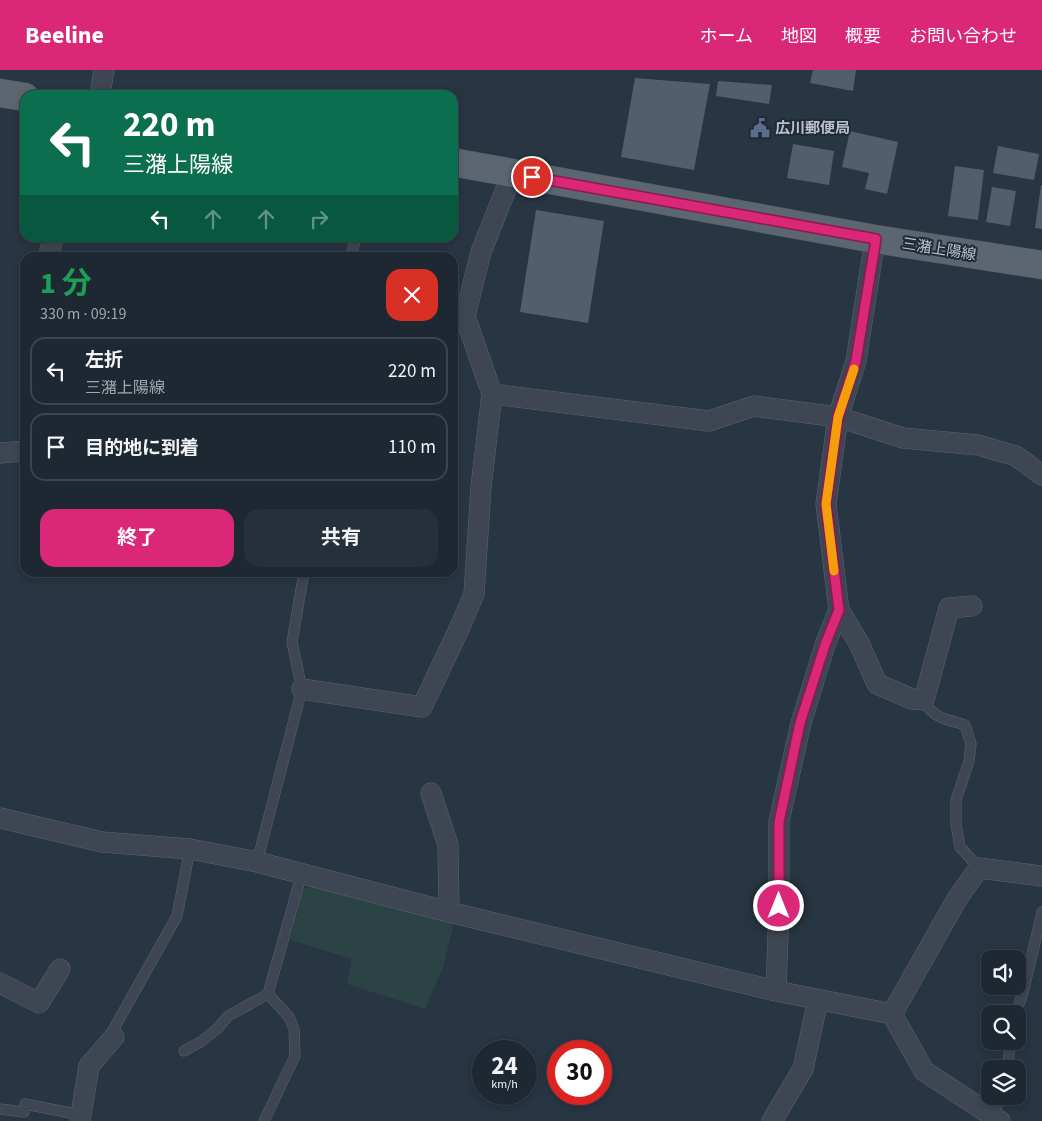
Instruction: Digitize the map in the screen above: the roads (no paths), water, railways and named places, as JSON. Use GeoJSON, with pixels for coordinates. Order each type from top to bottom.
{"type":"FeatureCollection","features":[{"type":"Feature","properties":{"kind":"main road"},"geometry":{"type":"LineString","coordinates":[[0,93],[20,96]]}},
{"type":"Feature","properties":{"kind":"main road","name":"三潴上陽線"},"geometry":{"type":"LineString","coordinates":[[458,163],[876,239],[1042,264]]}},
{"type":"Feature","properties":{"kind":"street"},"geometry":{"type":"LineString","coordinates":[[101,90],[104,70]]}},
{"type":"Feature","properties":{"kind":"street"},"geometry":{"type":"LineString","coordinates":[[302,689],[422,707],[474,594],[481,487],[492,394],[465,316],[481,252],[512,174]]}},
{"type":"Feature","properties":{"kind":"street"},"geometry":{"type":"LineString","coordinates":[[876,239],[856,361],[838,417],[826,504],[839,610],[859,643],[877,684],[912,699],[924,700],[949,608],[972,606]]}},
{"type":"Feature","properties":{"kind":"street"},"geometry":{"type":"LineString","coordinates":[[492,394],[709,421],[754,406],[838,417],[903,438],[978,445],[1016,456],[1042,474]]}},
{"type":"Feature","properties":{"kind":"street"},"geometry":{"type":"LineString","coordinates":[[0,453],[20,448]]}},
{"type":"Feature","properties":{"kind":"street"},"geometry":{"type":"LineString","coordinates":[[776,991],[779,822],[800,723],[825,645],[839,610]]}},
{"type":"Feature","properties":{"kind":"street"},"geometry":{"type":"LineString","coordinates":[[431,794],[448,845],[449,912]]}},
{"type":"Feature","properties":{"kind":"street"},"geometry":{"type":"LineString","coordinates":[[0,818],[102,842],[190,849],[257,862],[449,912],[776,991],[892,1014],[924,1071],[997,1118]]}},
{"type":"Feature","properties":{"kind":"street"},"geometry":{"type":"LineString","coordinates":[[892,1014],[957,899],[979,868],[1042,876]]}},
{"type":"Feature","properties":{"kind":"street"},"geometry":{"type":"LineString","coordinates":[[0,983],[39,1003],[60,969]]}},
{"type":"Feature","properties":{"kind":"street"},"geometry":{"type":"LineString","coordinates":[[772,1121],[803,1070],[818,1000]]}},
{"type":"Feature","properties":{"kind":"street"},"geometry":{"type":"LineString","coordinates":[[80,1118],[89,1066],[113,1038]]}},
{"type":"Feature","properties":{"kind":"lane"},"geometry":{"type":"LineString","coordinates":[[257,862],[302,689],[292,642],[303,577]]}},
{"type":"Feature","properties":{"kind":"lane"},"geometry":{"type":"LineString","coordinates":[[924,700],[928,709],[941,718],[966,725],[971,744],[969,761],[956,800],[956,825],[960,847],[979,868]]}},
{"type":"Feature","properties":{"kind":"lane"},"geometry":{"type":"LineString","coordinates":[[113,1038],[112,1032],[177,916],[190,849]]}},
{"type":"Feature","properties":{"kind":"lane"},"geometry":{"type":"LineString","coordinates":[[184,1051],[202,1041],[218,1028],[228,1016],[268,994],[302,873]]}},
{"type":"Feature","properties":{"kind":"lane"},"geometry":{"type":"LineString","coordinates":[[1019,1005],[1042,912]]}},
{"type":"Feature","properties":{"kind":"lane"},"geometry":{"type":"LineString","coordinates":[[264,1121],[295,1056],[294,1029],[289,1017],[268,994]]}},
{"type":"Feature","properties":{"kind":"lane"},"geometry":{"type":"LineString","coordinates":[[0,1109],[24,1112],[25,1104],[80,1118]]}},
{"type":"Feature","properties":{"kind":"lane"},"geometry":{"type":"LineString","coordinates":[[997,1118],[999,1105]]}},
{"type":"Feature","properties":{"kind":"place","name":"広川郵便局"},"geometry":{"type":"Point","coordinates":[760,128]}}]}
